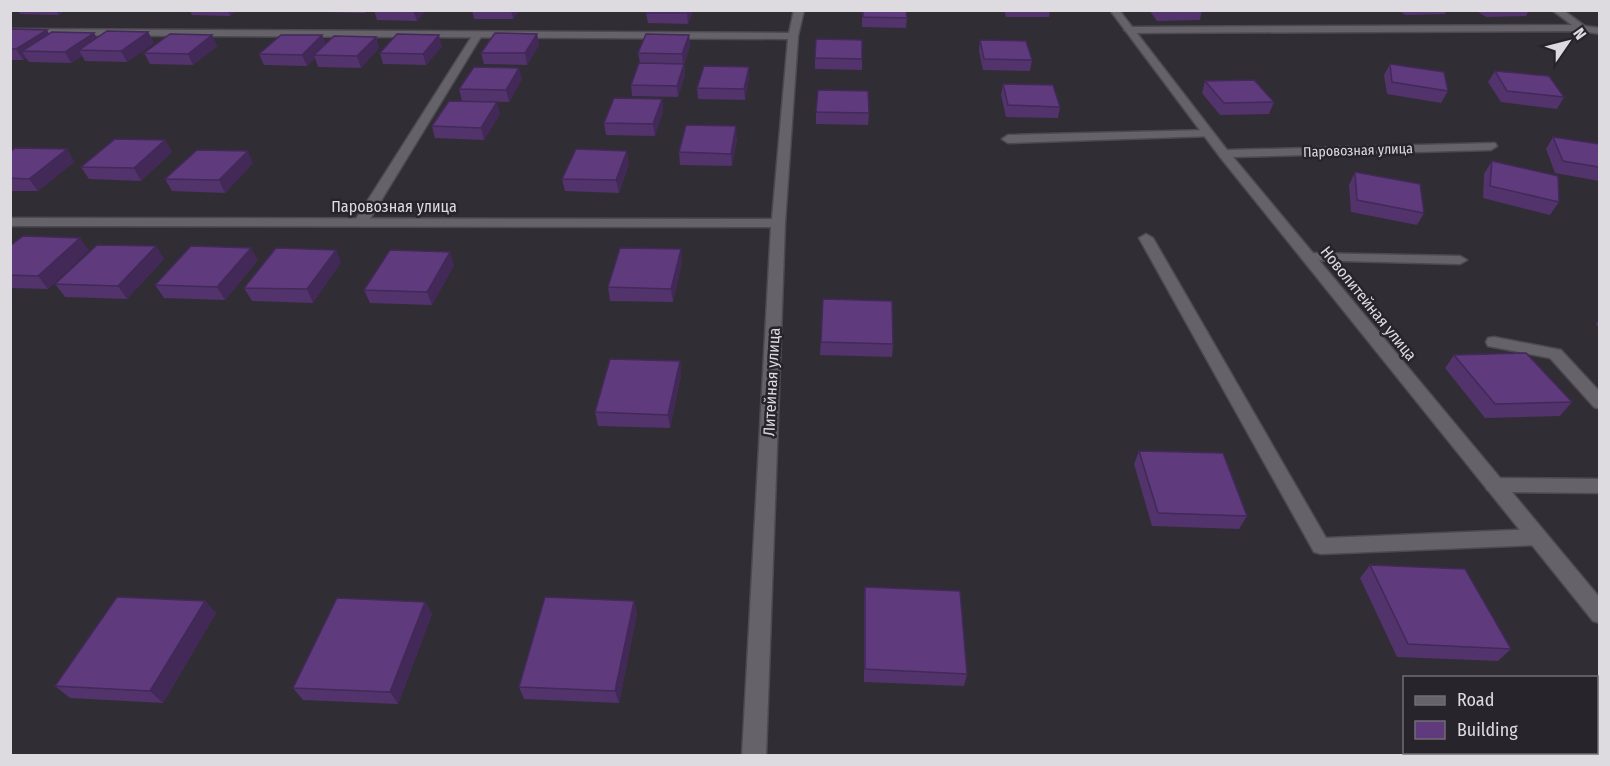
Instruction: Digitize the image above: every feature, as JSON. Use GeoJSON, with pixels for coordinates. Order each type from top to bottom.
{"type":"FeatureCollection","features":[{"type":"Feature","properties":{"kind":"street","name":"Литейная улица"},"geometry":{"type":"LineString","coordinates":[[754,756],[778,223],[793,36],[799,10]]}},
{"type":"Feature","properties":{"kind":"street","name":"Новолитейная улица"},"geometry":{"type":"LineString","coordinates":[[1114,10],[1224,154],[1599,614]]}},
{"type":"Feature","properties":{"kind":"street"},"geometry":{"type":"LineString","coordinates":[[1556,10],[1582,28]]}},
{"type":"Feature","properties":{"kind":"street"},"geometry":{"type":"LineString","coordinates":[[1130,30],[1582,28],[1599,32]]}},
{"type":"Feature","properties":{"kind":"street"},"geometry":{"type":"LineString","coordinates":[[10,32],[793,36]]}},
{"type":"Feature","properties":{"kind":"street"},"geometry":{"type":"LineString","coordinates":[[361,222],[477,35]]}},
{"type":"Feature","properties":{"kind":"street"},"geometry":{"type":"LineString","coordinates":[[1008,139],[1209,134]]}},
{"type":"Feature","properties":{"kind":"street","name":"Паровозная улица"},"geometry":{"type":"LineString","coordinates":[[1224,154],[1491,146]]}},
{"type":"Feature","properties":{"kind":"street","name":"Паровозная улица"},"geometry":{"type":"LineString","coordinates":[[10,222],[778,223]]}},
{"type":"Feature","properties":{"kind":"street"},"geometry":{"type":"LineString","coordinates":[[1146,238],[1321,546],[1537,537]]}},
{"type":"Feature","properties":{"kind":"street"},"geometry":{"type":"LineString","coordinates":[[1308,257],[1460,260]]}},
{"type":"Feature","properties":{"kind":"street"},"geometry":{"type":"LineString","coordinates":[[1494,342],[1556,354],[1599,403]]}},
{"type":"Feature","properties":{"kind":"street"},"geometry":{"type":"LineString","coordinates":[[1494,485],[1599,486]]}},
{"type":"Feature","properties":{"kind":"building"},"geometry":{"type":"Polygon","coordinates":[[[647,10],[688,10],[687,13],[646,13],[647,10]]]}},
{"type":"Feature","properties":{"kind":"building"},"geometry":{"type":"Polygon","coordinates":[[[863,10],[906,10],[907,18],[863,17],[863,10]]]}},
{"type":"Feature","properties":{"kind":"building"},"geometry":{"type":"Polygon","coordinates":[[[10,29],[47,30],[16,49],[10,49],[10,29]]]}},
{"type":"Feature","properties":{"kind":"building"},"geometry":{"type":"Polygon","coordinates":[[[107,31],[148,32],[121,51],[79,50],[107,31]]]}},
{"type":"Feature","properties":{"kind":"building"},"geometry":{"type":"Polygon","coordinates":[[[52,32],[94,33],[65,52],[22,51],[52,32]]]}},
{"type":"Feature","properties":{"kind":"building"},"geometry":{"type":"Polygon","coordinates":[[[495,33],[537,34],[525,53],[481,53],[495,33]]]}},
{"type":"Feature","properties":{"kind":"building"},"geometry":{"type":"Polygon","coordinates":[[[170,34],[212,35],[188,54],[144,53],[170,34]]]}},
{"type":"Feature","properties":{"kind":"building"},"geometry":{"type":"Polygon","coordinates":[[[397,34],[439,35],[423,54],[380,53],[397,34]]]}},
{"type":"Feature","properties":{"kind":"building"},"geometry":{"type":"Polygon","coordinates":[[[646,34],[689,35],[682,54],[638,53],[646,34]]]}},
{"type":"Feature","properties":{"kind":"building"},"geometry":{"type":"Polygon","coordinates":[[[281,35],[322,35],[302,55],[259,54],[281,35]]]}},
{"type":"Feature","properties":{"kind":"building"},"geometry":{"type":"Polygon","coordinates":[[[334,36],[376,37],[357,56],[314,55],[334,36]]]}},
{"type":"Feature","properties":{"kind":"building"},"geometry":{"type":"Polygon","coordinates":[[[816,39],[862,40],[862,59],[815,58],[816,39]]]}},
{"type":"Feature","properties":{"kind":"building"},"geometry":{"type":"Polygon","coordinates":[[[980,40],[1026,41],[1032,60],[984,59],[980,40]]]}},
{"type":"Feature","properties":{"kind":"building"},"geometry":{"type":"Polygon","coordinates":[[[639,63],[684,64],[677,86],[631,85],[639,63]]]}},
{"type":"Feature","properties":{"kind":"building"},"geometry":{"type":"Polygon","coordinates":[[[1390,64],[1444,72],[1448,91],[1392,82],[1390,64]]]}},
{"type":"Feature","properties":{"kind":"building"},"geometry":{"type":"Polygon","coordinates":[[[704,66],[749,67],[744,89],[697,88],[704,66]]]}},
{"type":"Feature","properties":{"kind":"building"},"geometry":{"type":"Polygon","coordinates":[[[474,67],[519,68],[506,90],[459,89],[474,67]]]}},
{"type":"Feature","properties":{"kind":"building"},"geometry":{"type":"Polygon","coordinates":[[[1495,71],[1549,76],[1564,97],[1507,91],[1495,71]]]}},
{"type":"Feature","properties":{"kind":"building"},"geometry":{"type":"Polygon","coordinates":[[[1254,80],[1274,102],[1224,103],[1205,81],[1254,80]]]}},
{"type":"Feature","properties":{"kind":"building"},"geometry":{"type":"Polygon","coordinates":[[[1003,84],[1053,85],[1060,107],[1008,105],[1003,84]]]}},
{"type":"Feature","properties":{"kind":"building"},"geometry":{"type":"Polygon","coordinates":[[[818,90],[868,91],[869,113],[816,112],[818,90]]]}},
{"type":"Feature","properties":{"kind":"building"},"geometry":{"type":"Polygon","coordinates":[[[614,98],[662,99],[653,124],[604,123],[614,98]]]}},
{"type":"Feature","properties":{"kind":"building"},"geometry":{"type":"Polygon","coordinates":[[[449,101],[497,102],[481,128],[432,126],[449,101]]]}},
{"type":"Feature","properties":{"kind":"building"},"geometry":{"type":"Polygon","coordinates":[[[686,125],[736,126],[731,154],[679,152],[686,125]]]}},
{"type":"Feature","properties":{"kind":"building"},"geometry":{"type":"Polygon","coordinates":[[[1553,137],[1599,144],[1599,167],[1563,161],[1553,137]]]}},
{"type":"Feature","properties":{"kind":"building"},"geometry":{"type":"Polygon","coordinates":[[[115,139],[165,140],[134,168],[81,167],[115,139]]]}},
{"type":"Feature","properties":{"kind":"building"},"geometry":{"type":"Polygon","coordinates":[[[15,148],[67,149],[29,179],[10,178],[10,152],[15,148]]]}},
{"type":"Feature","properties":{"kind":"building"},"geometry":{"type":"Polygon","coordinates":[[[576,149],[627,151],[616,180],[562,179],[576,149]]]}},
{"type":"Feature","properties":{"kind":"building"},"geometry":{"type":"Polygon","coordinates":[[[197,150],[248,151],[219,180],[165,179],[197,150]]]}},
{"type":"Feature","properties":{"kind":"building"},"geometry":{"type":"Polygon","coordinates":[[[1492,161],[1558,176],[1559,202],[1490,186],[1492,161]]]}},
{"type":"Feature","properties":{"kind":"building"},"geometry":{"type":"Polygon","coordinates":[[[1355,172],[1420,184],[1424,213],[1357,200],[1355,172]]]}},
{"type":"Feature","properties":{"kind":"building"},"geometry":{"type":"Polygon","coordinates":[[[23,236],[80,238],[38,276],[10,275],[10,246],[23,236]]]}},
{"type":"Feature","properties":{"kind":"building"},"geometry":{"type":"Polygon","coordinates":[[[97,245],[156,246],[118,286],[55,284],[97,245]]]}},
{"type":"Feature","properties":{"kind":"building"},"geometry":{"type":"Polygon","coordinates":[[[191,246],[251,248],[217,287],[155,285],[191,246]]]}},
{"type":"Feature","properties":{"kind":"building"},"geometry":{"type":"Polygon","coordinates":[[[276,248],[336,250],[307,289],[244,288],[276,248]]]}},
{"type":"Feature","properties":{"kind":"building"},"geometry":{"type":"Polygon","coordinates":[[[620,248],[681,249],[671,289],[608,287],[620,248]]]}},
{"type":"Feature","properties":{"kind":"building"},"geometry":{"type":"Polygon","coordinates":[[[390,250],[450,252],[427,292],[364,290],[390,250]]]}},
{"type":"Feature","properties":{"kind":"building"},"geometry":{"type":"Polygon","coordinates":[[[823,299],[892,301],[893,344],[821,342],[823,299]]]}},
{"type":"Feature","properties":{"kind":"building"},"geometry":{"type":"Polygon","coordinates":[[[1526,353],[1572,402],[1495,404],[1454,355],[1526,353]]]}},
{"type":"Feature","properties":{"kind":"building"},"geometry":{"type":"Polygon","coordinates":[[[610,359],[680,361],[668,415],[595,412],[610,359]]]}},
{"type":"Feature","properties":{"kind":"building"},"geometry":{"type":"Polygon","coordinates":[[[1139,451],[1223,453],[1247,516],[1158,513],[1139,451]]]}},
{"type":"Feature","properties":{"kind":"building"},"geometry":{"type":"Polygon","coordinates":[[[1370,565],[1465,569],[1511,649],[1408,644],[1370,565]]]}},
{"type":"Feature","properties":{"kind":"building"},"geometry":{"type":"Polygon","coordinates":[[[865,587],[960,591],[967,674],[865,669],[865,587]]]}},
{"type":"Feature","properties":{"kind":"building"},"geometry":{"type":"Polygon","coordinates":[[[117,597],[205,601],[150,691],[55,686],[117,597]]]}},
{"type":"Feature","properties":{"kind":"building"},"geometry":{"type":"Polygon","coordinates":[[[545,597],[634,601],[615,691],[519,687],[545,597]]]}},
{"type":"Feature","properties":{"kind":"building"},"geometry":{"type":"Polygon","coordinates":[[[337,598],[425,602],[390,692],[293,688],[337,598]]]}}]}
